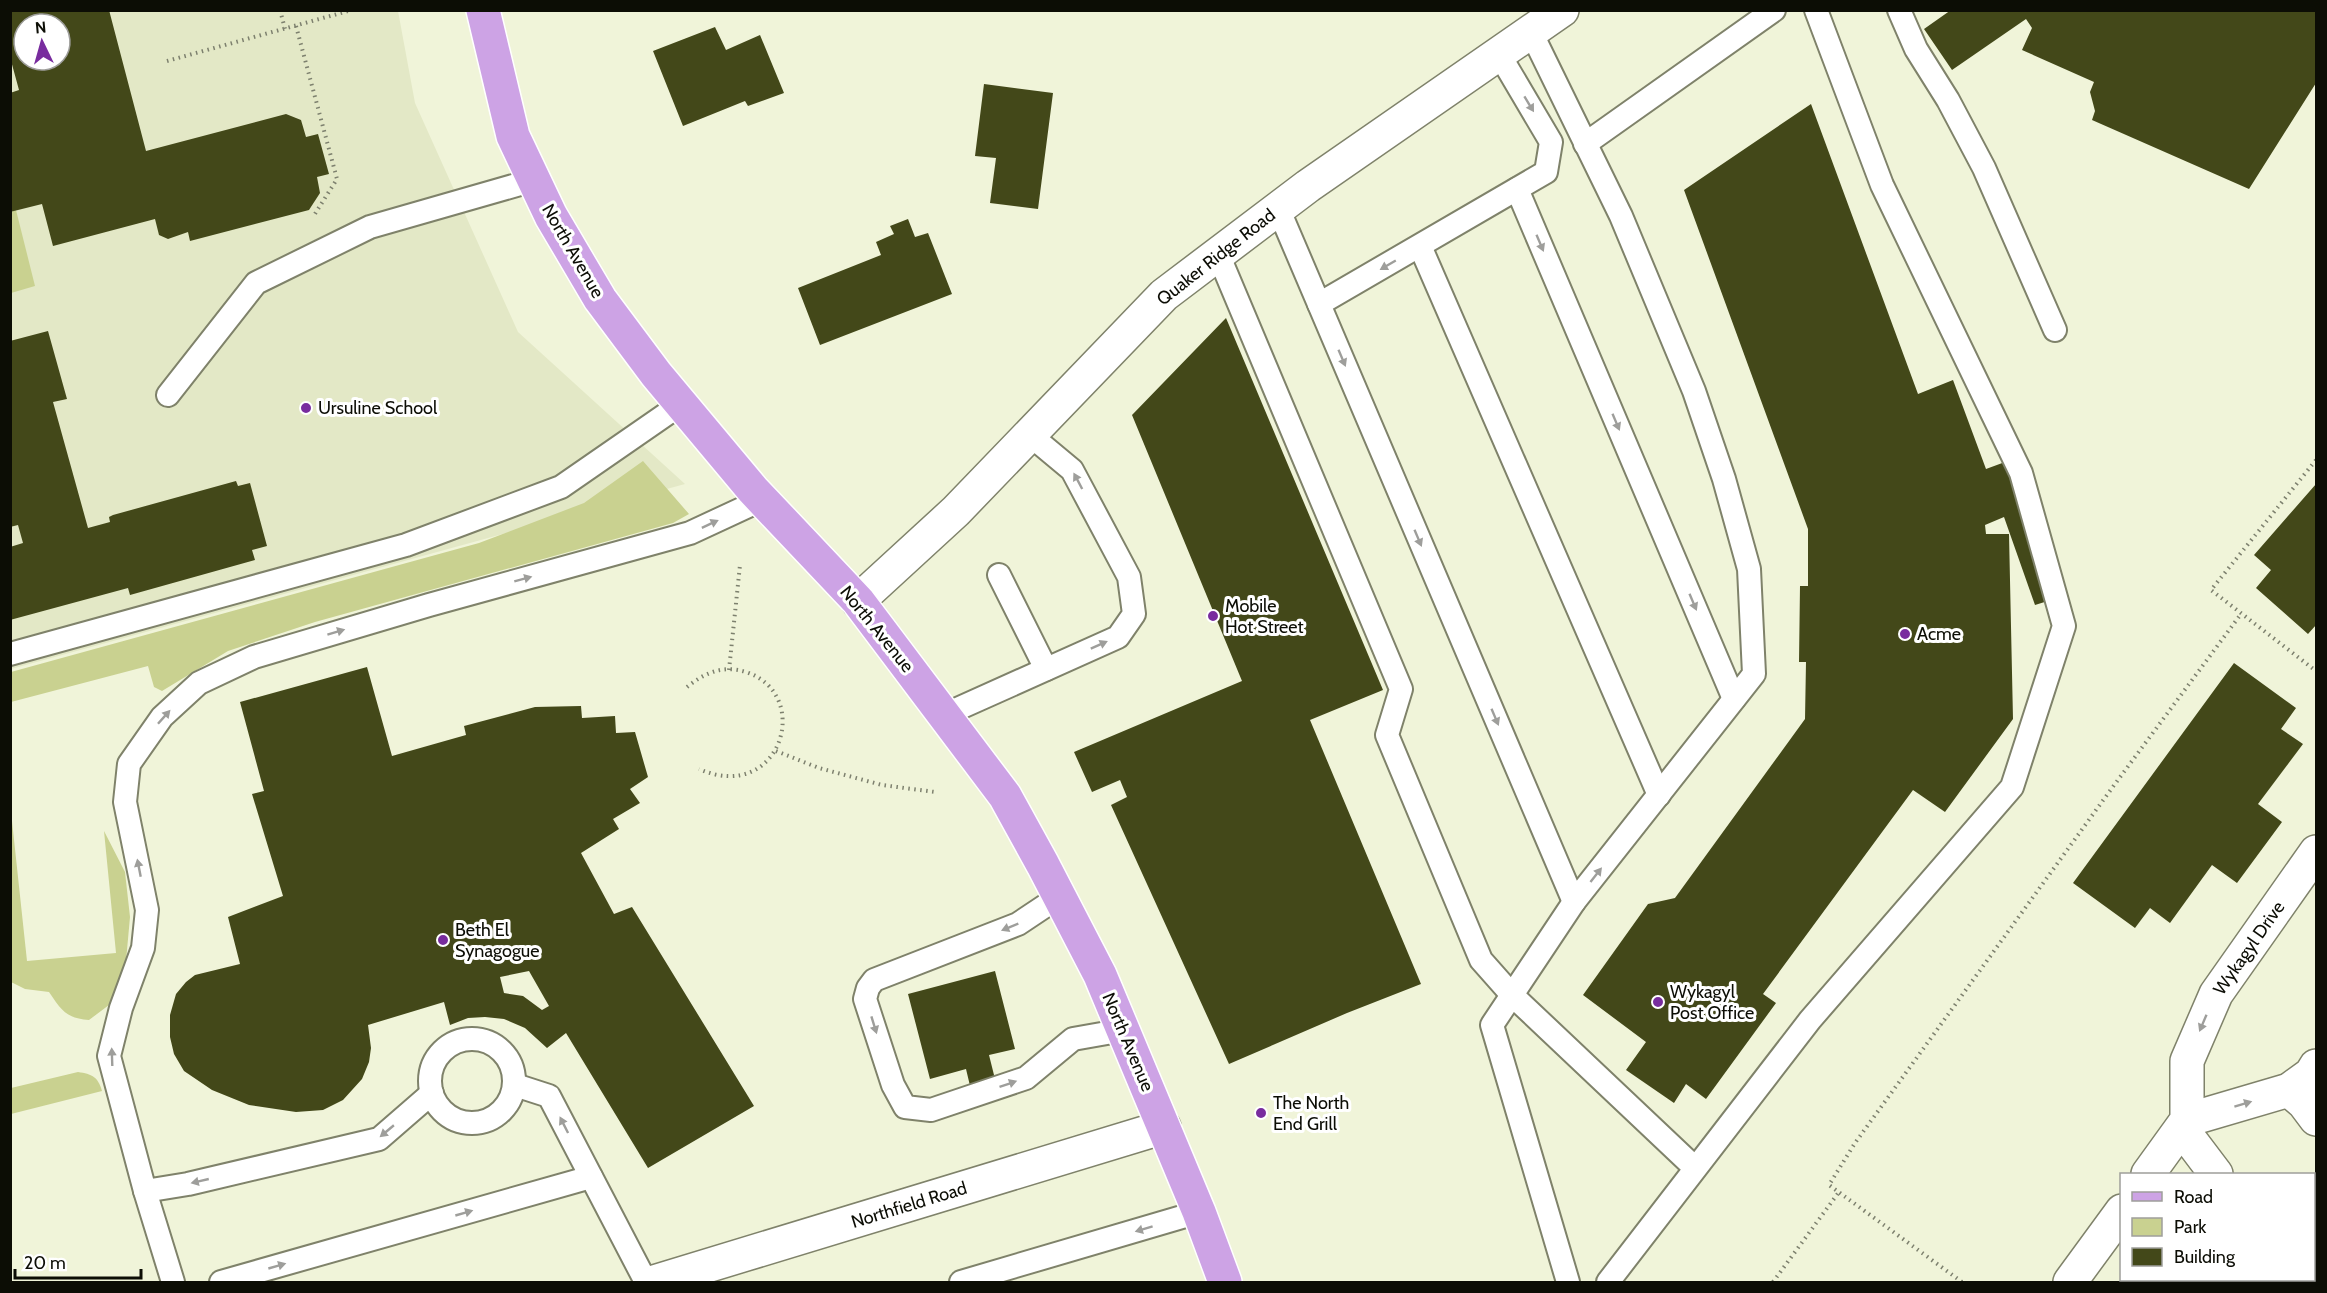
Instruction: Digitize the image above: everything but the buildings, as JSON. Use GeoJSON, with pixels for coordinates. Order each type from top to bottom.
{"type":"FeatureCollection","features":[{"type":"Feature","properties":{"kind":"main road","name":"North Avenue"},"geometry":{"type":"LineString","coordinates":[[483,10],[513,136],[551,216],[600,299],[681,404],[761,500],[858,601],[1005,796],[1100,975],[1200,1212],[1225,1282]]}},
{"type":"Feature","properties":{"kind":"street","name":"Quaker Ridge Road"},"geometry":{"type":"LineString","coordinates":[[858,601],[956,511],[1164,295],[1278,208],[1562,10]]}},
{"type":"Feature","properties":{"kind":"street","name":"Wykagyl Drive"},"geometry":{"type":"LineString","coordinates":[[2185,1124],[2187,1061],[2216,994],[2316,852]]}},
{"type":"Feature","properties":{"kind":"street"},"geometry":{"type":"LineString","coordinates":[[2149,1173],[2185,1124],[2289,1090],[2311,1074],[2316,1066]]}},
{"type":"Feature","properties":{"kind":"street"},"geometry":{"type":"LineString","coordinates":[[2289,1090],[2304,1102],[2316,1119]]}},
{"type":"Feature","properties":{"kind":"street"},"geometry":{"type":"LineString","coordinates":[[2185,1124],[2215,1173]]}},
{"type":"Feature","properties":{"kind":"street","name":"Northfield Road"},"geometry":{"type":"LineString","coordinates":[[654,1282],[1164,1127]]}},
{"type":"Feature","properties":{"kind":"street"},"geometry":{"type":"LineString","coordinates":[[2070,1282],[2120,1213]]}},
{"type":"Feature","properties":{"kind":"lane"},"geometry":{"type":"LineString","coordinates":[[1586,144],[1774,10]]}},
{"type":"Feature","properties":{"kind":"lane"},"geometry":{"type":"LineString","coordinates":[[1608,1282],[1810,1020],[2012,787],[2064,626],[2021,473],[1882,185],[1816,10]]}},
{"type":"Feature","properties":{"kind":"lane"},"geometry":{"type":"LineString","coordinates":[[1899,10],[1916,49],[1948,100],[1984,168],[2055,330]]}},
{"type":"Feature","properties":{"kind":"lane"},"geometry":{"type":"LineString","coordinates":[[1531,32],[1621,216],[1694,391],[1724,479],[1749,568],[1754,674],[1574,902],[1492,1025],[1568,1282]]}},
{"type":"Feature","properties":{"kind":"lane"},"geometry":{"type":"LineString","coordinates":[[1319,304],[1546,172],[1551,142],[1499,54]]}},
{"type":"Feature","properties":{"kind":"lane"},"geometry":{"type":"LineString","coordinates":[[168,395],[256,283],[370,227],[534,180]]}},
{"type":"Feature","properties":{"kind":"lane"},"geometry":{"type":"LineString","coordinates":[[1517,189],[1734,699]]}},
{"type":"Feature","properties":{"kind":"lane"},"geometry":{"type":"LineString","coordinates":[[1278,208],[1574,902]]}},
{"type":"Feature","properties":{"kind":"lane"},"geometry":{"type":"LineString","coordinates":[[1420,246],[1659,795]]}},
{"type":"Feature","properties":{"kind":"lane"},"geometry":{"type":"LineString","coordinates":[[1218,254],[1401,689],[1387,735],[1481,960],[1512,995],[1695,1168]]}},
{"type":"Feature","properties":{"kind":"lane"},"geometry":{"type":"LineString","coordinates":[[10,654],[406,544],[561,487],[681,404]]}},
{"type":"Feature","properties":{"kind":"lane"},"geometry":{"type":"LineString","coordinates":[[944,715],[1118,637],[1134,614],[1129,577],[1072,470],[1030,435]]}},
{"type":"Feature","properties":{"kind":"lane"},"geometry":{"type":"LineString","coordinates":[[173,1282],[145,1191],[109,1056],[122,1008],[143,948],[147,910],[125,802],[129,764],[162,717],[199,683],[254,657],[429,605],[690,533],[761,500]]}},
{"type":"Feature","properties":{"kind":"lane"},"geometry":{"type":"LineString","coordinates":[[999,575],[1046,669]]}},
{"type":"Feature","properties":{"kind":"lane"},"geometry":{"type":"LineString","coordinates":[[1060,896],[1018,924],[874,980],[868,988],[866,999],[893,1085],[905,1107],[932,1110],[1026,1078],[1073,1039],[1124,1030]]}},
{"type":"Feature","properties":{"kind":"lane"},"geometry":{"type":"LineString","coordinates":[[471,1039],[485,1041],[498,1048],[508,1058],[513,1071],[515,1085],[512,1098],[494,1118],[481,1123],[467,1123],[454,1119],[443,1112],[434,1101],[432,1093],[430,1073],[435,1059],[457,1041],[471,1039]]}},
{"type":"Feature","properties":{"kind":"lane"},"geometry":{"type":"LineString","coordinates":[[515,1085],[549,1096],[646,1282]]}},
{"type":"Feature","properties":{"kind":"lane"},"geometry":{"type":"LineString","coordinates":[[145,1191],[188,1184],[379,1139],[432,1093]]}},
{"type":"Feature","properties":{"kind":"lane"},"geometry":{"type":"LineString","coordinates":[[221,1282],[591,1177]]}},
{"type":"Feature","properties":{"kind":"lane"},"geometry":{"type":"LineString","coordinates":[[961,1282],[1200,1212]]}},
{"type":"Feature","properties":{"kind":"path"},"geometry":{"type":"LineString","coordinates":[[280,10],[285,29]]}},
{"type":"Feature","properties":{"kind":"path"},"geometry":{"type":"LineString","coordinates":[[167,61],[352,10]]}},
{"type":"Feature","properties":{"kind":"path"},"geometry":{"type":"LineString","coordinates":[[278,272],[337,179],[296,26]]}},
{"type":"Feature","properties":{"kind":"path"},"geometry":{"type":"LineString","coordinates":[[2316,460],[2211,590],[2316,671]]}},
{"type":"Feature","properties":{"kind":"path"},"geometry":{"type":"LineString","coordinates":[[729,670],[741,565]]}},
{"type":"Feature","properties":{"kind":"path"},"geometry":{"type":"LineString","coordinates":[[1962,1282],[1829,1185],[1855,1143],[2241,614]]}},
{"type":"Feature","properties":{"kind":"path"},"geometry":{"type":"LineString","coordinates":[[687,687],[702,676],[719,669],[737,670],[755,675],[769,686],[778,700],[783,717],[782,735],[776,751],[750,774],[732,777],[715,776],[699,769]]}},
{"type":"Feature","properties":{"kind":"path"},"geometry":{"type":"LineString","coordinates":[[776,751],[819,768],[882,785],[934,792]]}},
{"type":"Feature","properties":{"kind":"path"},"geometry":{"type":"LineString","coordinates":[[1773,1282],[1839,1192]]}},
{"type":"Feature","properties":{"kind":"shaded area","name":"Ursuline School"},"geometry":{"type":"Polygon","coordinates":[[[11,11],[398,11],[415,103],[518,332],[685,484],[11,669],[11,11]]]}},
{"type":"Feature","properties":{"kind":"green space"},"geometry":{"type":"Polygon","coordinates":[[[16,210],[35,286],[11,293],[11,212],[16,210]]]}},
{"type":"Feature","properties":{"kind":"green space"},"geometry":{"type":"Polygon","coordinates":[[[643,461],[689,514],[673,523],[315,622],[228,651],[162,691],[154,687],[148,666],[11,702],[11,672],[479,543],[584,503],[643,461]]]}},
{"type":"Feature","properties":{"kind":"green space"},"geometry":{"type":"Polygon","coordinates":[[[11,821],[27,961],[116,953],[104,831],[125,872],[130,917],[125,972],[109,1005],[89,1020],[65,1012],[49,992],[25,989],[11,982],[11,821]]]}},
{"type":"Feature","properties":{"kind":"green space"},"geometry":{"type":"Polygon","coordinates":[[[78,1072],[94,1077],[99,1082],[102,1091],[11,1114],[11,1088],[78,1072]]]}},
{"type":"Feature","properties":{"kind":"place","name":"Ursuline School"},"geometry":{"type":"Point","coordinates":[306,408]}},
{"type":"Feature","properties":{"kind":"place","name":"Mobile Hot Street"},"geometry":{"type":"Point","coordinates":[1213,616]}},
{"type":"Feature","properties":{"kind":"place","name":"Acme"},"geometry":{"type":"Point","coordinates":[1905,634]}},
{"type":"Feature","properties":{"kind":"place","name":"Beth El Synagogue"},"geometry":{"type":"Point","coordinates":[443,940]}},
{"type":"Feature","properties":{"kind":"place","name":"Wykagyl Post Office"},"geometry":{"type":"Point","coordinates":[1658,1002]}},
{"type":"Feature","properties":{"kind":"place","name":"The North End Grill"},"geometry":{"type":"Point","coordinates":[1261,1113]}}]}
